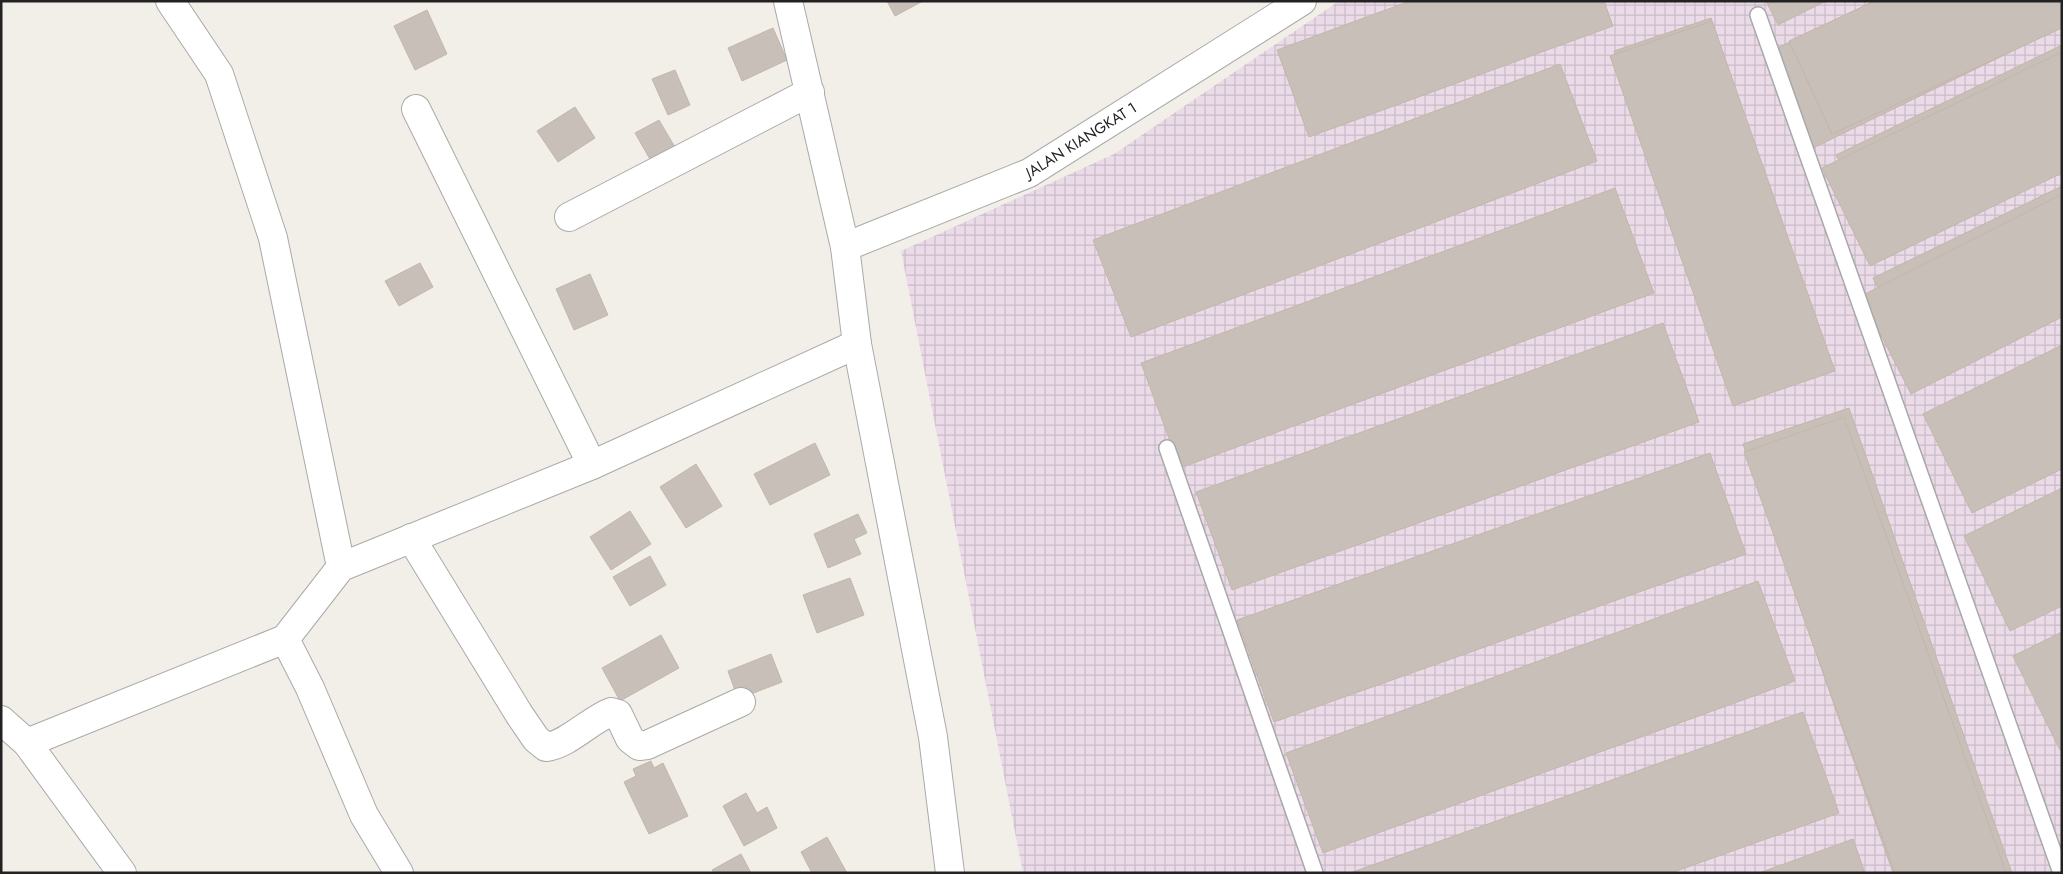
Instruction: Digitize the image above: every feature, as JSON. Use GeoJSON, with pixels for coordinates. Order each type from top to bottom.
{"type":"FeatureCollection","features":[{"type":"Feature","properties":{"kind":"street"},"geometry":{"type":"LineString","coordinates":[[170,1],[219,74],[273,238],[340,567]]}},
{"type":"Feature","properties":{"kind":"street"},"geometry":{"type":"LineString","coordinates":[[788,1],[845,247],[857,344],[933,737],[950,873]]}},
{"type":"Feature","properties":{"kind":"street","name":"JALAN KIANGKAT 1"},"geometry":{"type":"LineString","coordinates":[[845,247],[1029,172],[1302,1]]}},
{"type":"Feature","properties":{"kind":"street"},"geometry":{"type":"LineString","coordinates":[[569,217],[810,92]]}},
{"type":"Feature","properties":{"kind":"street"},"geometry":{"type":"LineString","coordinates":[[416,109],[592,465]]}},
{"type":"Feature","properties":{"kind":"street"},"geometry":{"type":"LineString","coordinates":[[27,743],[285,639],[340,567],[592,465],[857,344]]}},
{"type":"Feature","properties":{"kind":"street"},"geometry":{"type":"LineString","coordinates":[[412,538],[519,714],[536,739],[546,747],[554,746],[594,720],[611,712],[618,714],[630,740],[639,746],[647,745],[741,702]]}},
{"type":"Feature","properties":{"kind":"street"},"geometry":{"type":"LineString","coordinates":[[285,639],[310,688],[364,815],[399,873]]}},
{"type":"Feature","properties":{"kind":"street"},"geometry":{"type":"LineString","coordinates":[[1,720],[27,743],[122,873]]}},
{"type":"Feature","properties":{"kind":"lane"},"geometry":{"type":"LineString","coordinates":[[1758,16],[2061,873]]}},
{"type":"Feature","properties":{"kind":"lane"},"geometry":{"type":"LineString","coordinates":[[1167,448],[1315,873]]}},
{"type":"Feature","properties":{"kind":"shaded area"},"geometry":{"type":"Polygon","coordinates":[[[1339,1],[2062,1],[2062,873],[1023,873],[901,251],[1114,154],[1339,1]]]}},
{"type":"Feature","properties":{"kind":"building"},"geometry":{"type":"Polygon","coordinates":[[[887,1],[923,1],[895,16],[887,1]]]}},
{"type":"Feature","properties":{"kind":"building"},"geometry":{"type":"Polygon","coordinates":[[[1410,1],[1604,1],[1613,26],[1309,137],[1277,50],[1410,1]]]}},
{"type":"Feature","properties":{"kind":"building"},"geometry":{"type":"Polygon","coordinates":[[[1766,1],[1826,1],[1778,25],[1766,1]]]}},
{"type":"Feature","properties":{"kind":"building"},"geometry":{"type":"Polygon","coordinates":[[[1874,1],[2062,1],[2062,27],[1813,148],[1767,53],[1874,1]]]}},
{"type":"Feature","properties":{"kind":"building"},"geometry":{"type":"Polygon","coordinates":[[[1875,1],[2062,1],[2062,28],[1832,134],[1789,41],[1875,1]]]}},
{"type":"Feature","properties":{"kind":"building"},"geometry":{"type":"Polygon","coordinates":[[[427,10],[447,54],[415,70],[394,26],[427,10]]]}},
{"type":"Feature","properties":{"kind":"building"},"geometry":{"type":"Polygon","coordinates":[[[1711,18],[1830,368],[1733,400],[1614,51],[1711,18]]]}},
{"type":"Feature","properties":{"kind":"building"},"geometry":{"type":"Polygon","coordinates":[[[1712,21],[1835,371],[1733,406],[1610,56],[1712,21]]]}},
{"type":"Feature","properties":{"kind":"building"},"geometry":{"type":"Polygon","coordinates":[[[773,28],[787,60],[742,81],[728,48],[773,28]]]}},
{"type":"Feature","properties":{"kind":"building"},"geometry":{"type":"Polygon","coordinates":[[[2062,45],[2062,172],[1886,257],[1836,155],[2062,45]]]}},
{"type":"Feature","properties":{"kind":"building"},"geometry":{"type":"Polygon","coordinates":[[[2062,52],[2062,173],[1870,266],[1822,168],[2062,52]]]}},
{"type":"Feature","properties":{"kind":"building"},"geometry":{"type":"Polygon","coordinates":[[[1560,64],[1597,161],[1131,337],[1093,240],[1560,64]]]}},
{"type":"Feature","properties":{"kind":"building"},"geometry":{"type":"Polygon","coordinates":[[[675,70],[690,105],[668,115],[652,79],[675,70]]]}},
{"type":"Feature","properties":{"kind":"building"},"geometry":{"type":"Polygon","coordinates":[[[575,107],[595,138],[558,162],[537,131],[575,107]]]}},
{"type":"Feature","properties":{"kind":"building"},"geometry":{"type":"Polygon","coordinates":[[[659,120],[679,154],[655,168],[635,133],[659,120]]]}},
{"type":"Feature","properties":{"kind":"building"},"geometry":{"type":"Polygon","coordinates":[[[2062,186],[2062,313],[1924,381],[1873,278],[2062,186]]]}},
{"type":"Feature","properties":{"kind":"building"},"geometry":{"type":"Polygon","coordinates":[[[1615,188],[1654,293],[1180,468],[1141,363],[1615,188]]]}},
{"type":"Feature","properties":{"kind":"building"},"geometry":{"type":"Polygon","coordinates":[[[2062,194],[2062,317],[1911,394],[1861,296],[2062,194]]]}},
{"type":"Feature","properties":{"kind":"building"},"geometry":{"type":"Polygon","coordinates":[[[420,263],[433,287],[399,306],[385,281],[420,263]]]}},
{"type":"Feature","properties":{"kind":"building"},"geometry":{"type":"Polygon","coordinates":[[[590,274],[608,315],[574,330],[556,289],[590,274]]]}},
{"type":"Feature","properties":{"kind":"building"},"geometry":{"type":"Polygon","coordinates":[[[1663,323],[1699,422],[1232,590],[1196,492],[1663,323]]]}},
{"type":"Feature","properties":{"kind":"building"},"geometry":{"type":"Polygon","coordinates":[[[2062,345],[2062,469],[1972,513],[1923,414],[2062,345]]]}},
{"type":"Feature","properties":{"kind":"building"},"geometry":{"type":"Polygon","coordinates":[[[1849,408],[2012,873],[1893,873],[1743,444],[1849,408]]]}},
{"type":"Feature","properties":{"kind":"building"},"geometry":{"type":"Polygon","coordinates":[[[1844,417],[2006,873],[1895,873],[1744,452],[1844,417]]]}},
{"type":"Feature","properties":{"kind":"building"},"geometry":{"type":"Polygon","coordinates":[[[815,443],[830,475],[770,505],[754,474],[815,443]]]}},
{"type":"Feature","properties":{"kind":"building"},"geometry":{"type":"Polygon","coordinates":[[[1710,453],[1746,554],[1274,722],[1237,620],[1710,453]]]}},
{"type":"Feature","properties":{"kind":"building"},"geometry":{"type":"Polygon","coordinates":[[[696,464],[722,506],[686,528],[660,487],[696,464]]]}},
{"type":"Feature","properties":{"kind":"building"},"geometry":{"type":"Polygon","coordinates":[[[2062,488],[2062,606],[2010,631],[1964,536],[2062,488]]]}},
{"type":"Feature","properties":{"kind":"building"},"geometry":{"type":"Polygon","coordinates":[[[630,511],[651,544],[611,570],[590,537],[630,511]]]}},
{"type":"Feature","properties":{"kind":"building"},"geometry":{"type":"Polygon","coordinates":[[[858,514],[867,533],[854,539],[861,554],[828,568],[814,534],[858,514]]]}},
{"type":"Feature","properties":{"kind":"building"},"geometry":{"type":"Polygon","coordinates":[[[650,556],[666,585],[630,606],[613,577],[650,556]]]}},
{"type":"Feature","properties":{"kind":"building"},"geometry":{"type":"Polygon","coordinates":[[[850,578],[864,615],[817,633],[803,595],[850,578]]]}},
{"type":"Feature","properties":{"kind":"building"},"geometry":{"type":"Polygon","coordinates":[[[1758,581],[1795,681],[1323,853],[1286,753],[1758,581]]]}},
{"type":"Feature","properties":{"kind":"building"},"geometry":{"type":"Polygon","coordinates":[[[2062,632],[2062,749],[2060,750],[2013,656],[2062,632]]]}},
{"type":"Feature","properties":{"kind":"building"},"geometry":{"type":"Polygon","coordinates":[[[661,635],[679,668],[620,701],[602,668],[661,635]]]}},
{"type":"Feature","properties":{"kind":"building"},"geometry":{"type":"Polygon","coordinates":[[[771,654],[782,682],[738,699],[728,671],[771,654]]]}},
{"type":"Feature","properties":{"kind":"building"},"geometry":{"type":"Polygon","coordinates":[[[1803,712],[1839,813],[1671,873],[1350,873],[1803,712]]]}},
{"type":"Feature","properties":{"kind":"building"},"geometry":{"type":"Polygon","coordinates":[[[651,761],[654,768],[663,763],[688,816],[649,834],[624,782],[636,776],[633,769],[651,761]]]}},
{"type":"Feature","properties":{"kind":"building"},"geometry":{"type":"Polygon","coordinates":[[[746,793],[757,813],[767,807],[777,828],[744,846],[723,806],[746,793]]]}},
{"type":"Feature","properties":{"kind":"building"},"geometry":{"type":"Polygon","coordinates":[[[827,837],[847,873],[812,873],[801,852],[827,837]]]}},
{"type":"Feature","properties":{"kind":"building"},"geometry":{"type":"Polygon","coordinates":[[[1853,839],[1865,873],[1759,873],[1853,839]]]}},
{"type":"Feature","properties":{"kind":"building"},"geometry":{"type":"Polygon","coordinates":[[[741,854],[751,873],[714,873],[712,870],[741,854]]]}}]}
